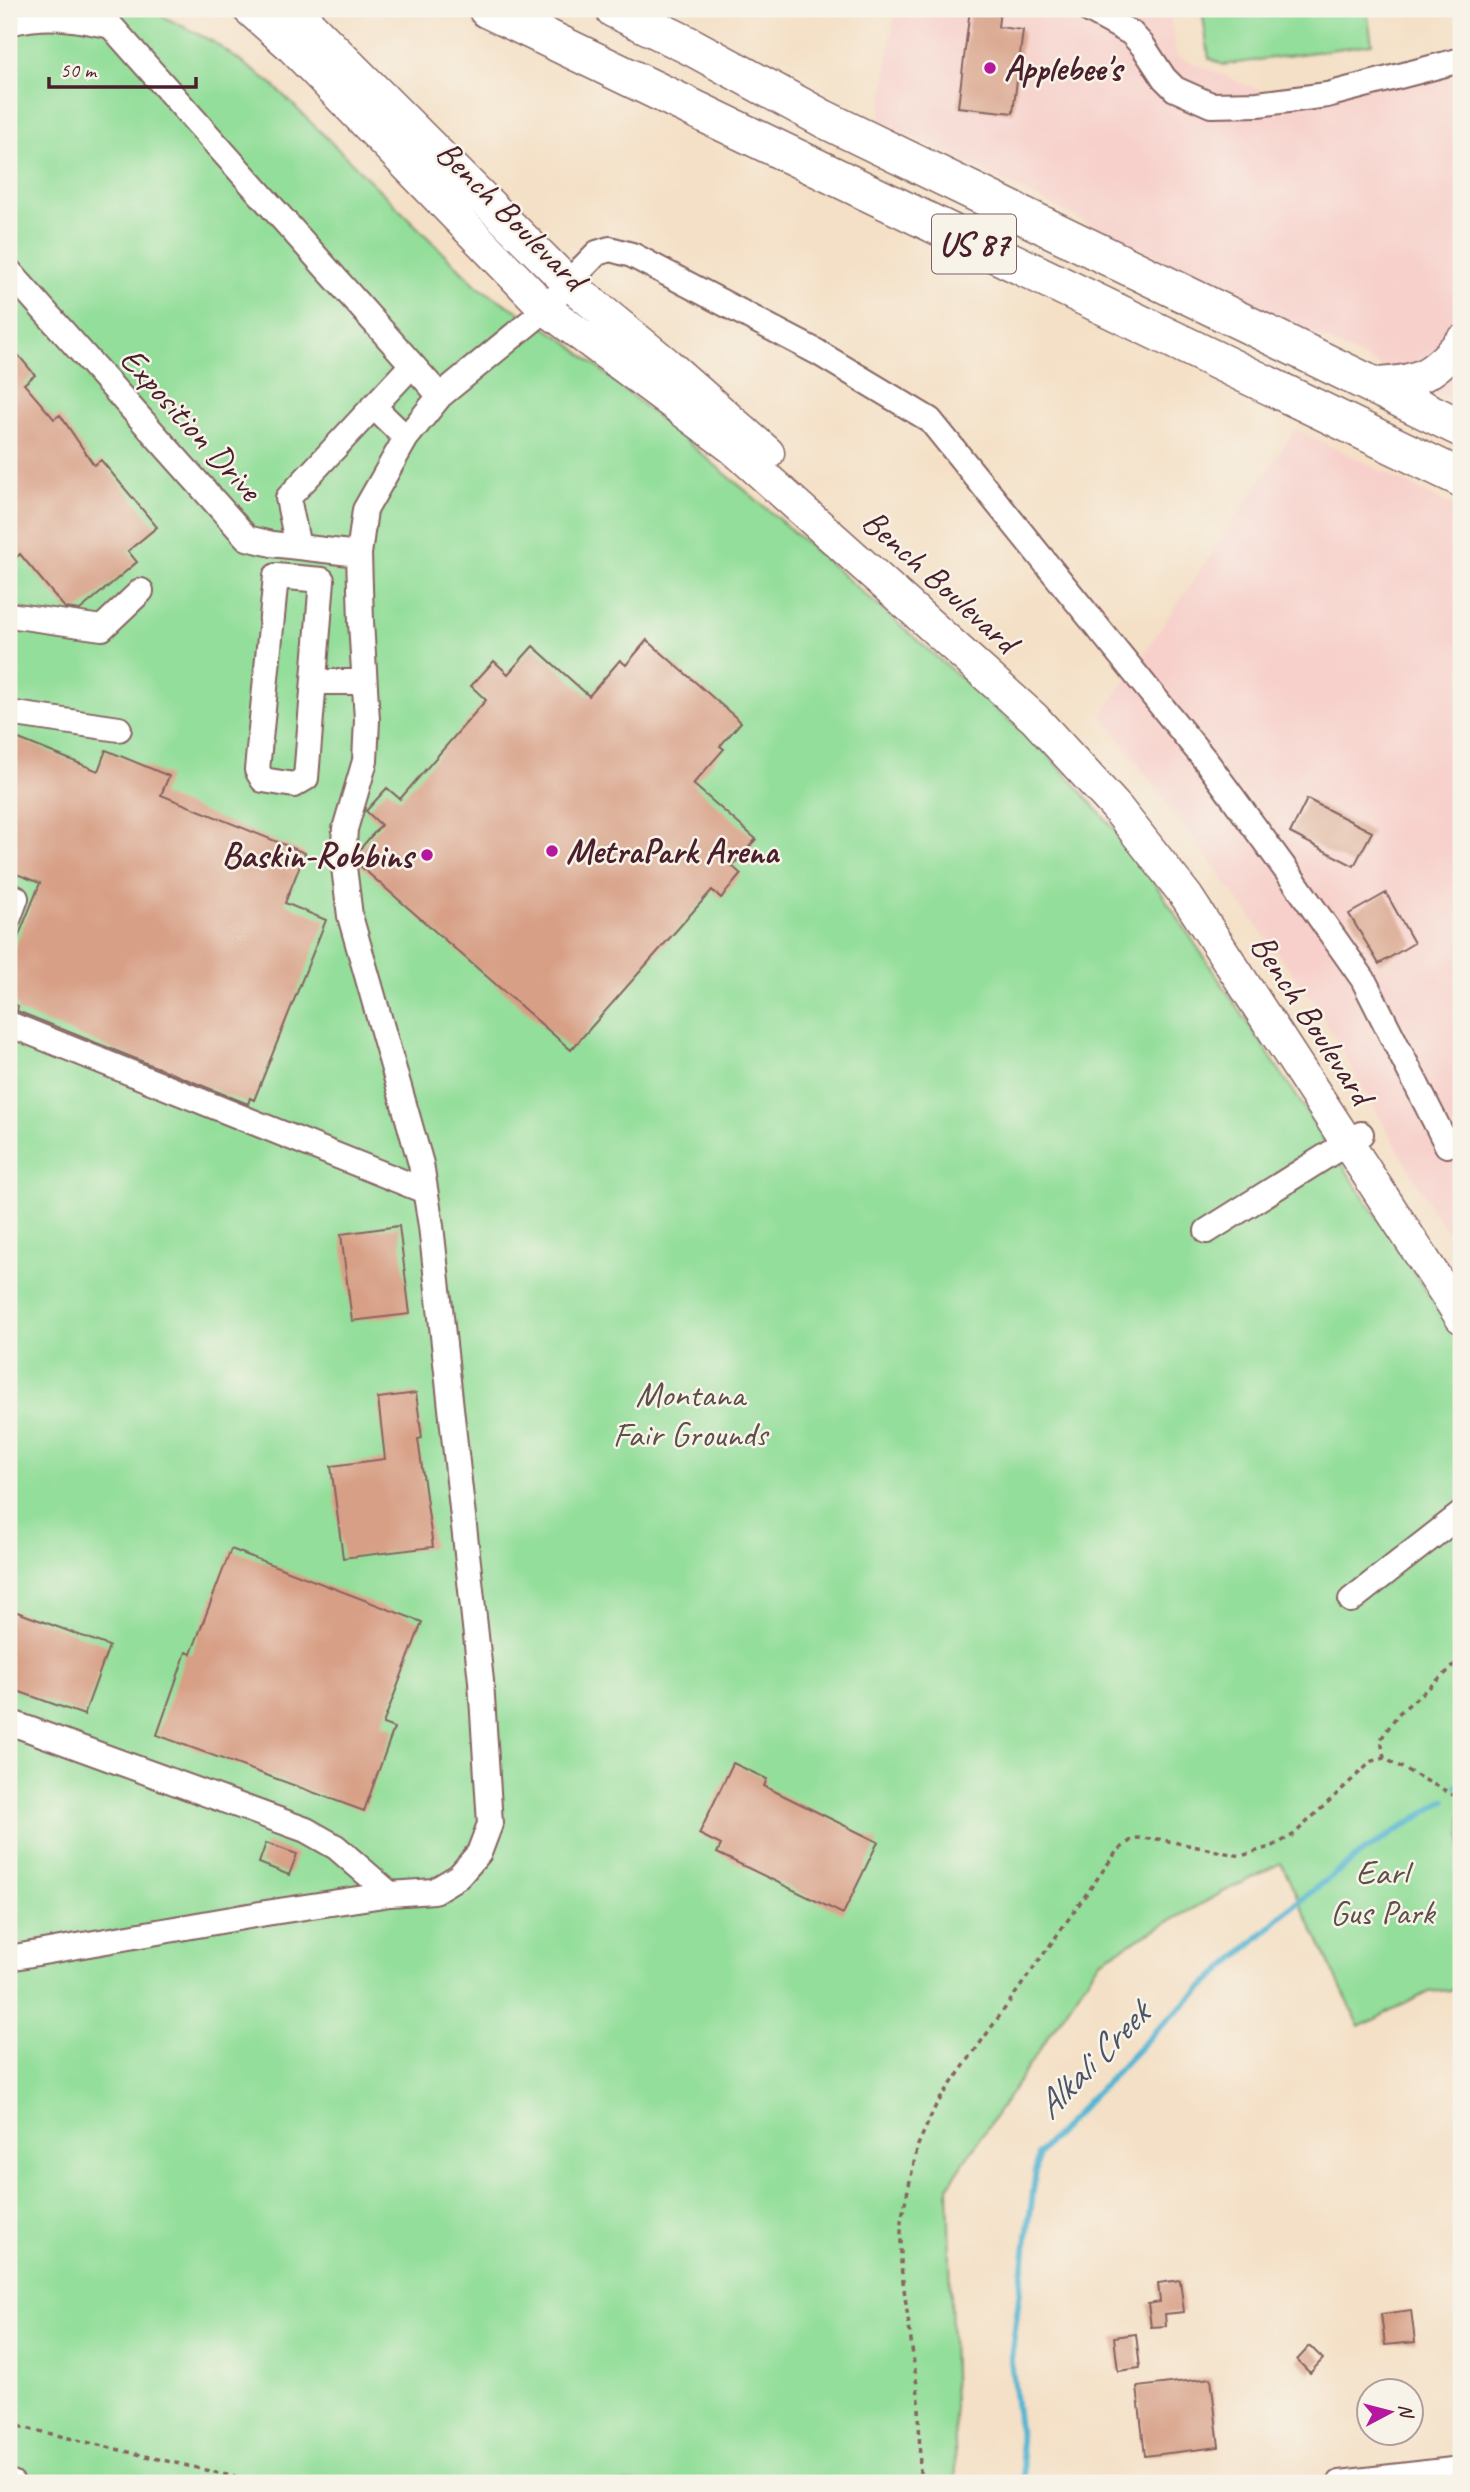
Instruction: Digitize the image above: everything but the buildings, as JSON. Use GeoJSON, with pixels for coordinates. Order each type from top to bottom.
{"type":"FeatureCollection","features":[{"type":"Feature","properties":{"kind":"highway","name":"US 87"},"geometry":{"type":"LineString","coordinates":[[487,9],[1452,473]]}},
{"type":"Feature","properties":{"kind":"highway","name":"US 87"},"geometry":{"type":"LineString","coordinates":[[614,9],[692,47],[824,119],[1460,425]]}},
{"type":"Feature","properties":{"kind":"main road","name":"Bench Boulevard"},"geometry":{"type":"LineString","coordinates":[[249,9],[290,45],[547,309],[734,449],[986,673],[1042,727],[1139,834],[1187,897],[1354,1139],[1461,1317]]}},
{"type":"Feature","properties":{"kind":"main road"},"geometry":{"type":"LineString","coordinates":[[294,9],[568,283],[734,422],[1072,727],[1142,807],[1211,898],[1354,1139],[1461,1281]]}},
{"type":"Feature","properties":{"kind":"main road"},"geometry":{"type":"LineString","coordinates":[[1372,384],[1404,383],[1423,376],[1441,365],[1461,342]]}},
{"type":"Feature","properties":{"kind":"main road"},"geometry":{"type":"LineString","coordinates":[[1452,473],[1460,425]]}},
{"type":"Feature","properties":{"kind":"street"},"geometry":{"type":"LineString","coordinates":[[1087,9],[1130,33],[1175,89],[1211,105],[1258,104],[1327,95],[1461,60]]}},
{"type":"Feature","properties":{"kind":"street"},"geometry":{"type":"LineString","coordinates":[[9,23],[32,16],[69,17],[111,26],[440,396]]}},
{"type":"Feature","properties":{"kind":"street"},"geometry":{"type":"LineString","coordinates":[[9,1958],[390,1894],[434,1891],[459,1876],[479,1853],[489,1824],[480,1667],[443,1322],[425,1191],[421,1164],[350,916],[342,859],[345,829],[365,761],[367,720],[359,554],[365,510],[406,438],[440,396],[547,309],[597,253],[610,249],[632,255],[817,352],[930,419],[1206,761],[1294,881],[1363,979],[1447,1144]]}},
{"type":"Feature","properties":{"kind":"street","name":"Exposition Drive"},"geometry":{"type":"LineString","coordinates":[[9,271],[247,538],[359,554]]}},
{"type":"Feature","properties":{"kind":"street"},"geometry":{"type":"LineString","coordinates":[[298,547],[288,498],[412,365]]}},
{"type":"Feature","properties":{"kind":"street"},"geometry":{"type":"LineString","coordinates":[[373,406],[406,438]]}},
{"type":"Feature","properties":{"kind":"street"},"geometry":{"type":"LineString","coordinates":[[276,576],[321,580],[314,682],[306,778],[294,785],[264,780],[257,770],[276,576]]}},
{"type":"Feature","properties":{"kind":"street"},"geometry":{"type":"LineString","coordinates":[[9,615],[102,628],[141,591]]}},
{"type":"Feature","properties":{"kind":"street"},"geometry":{"type":"LineString","coordinates":[[314,682],[364,682]]}},
{"type":"Feature","properties":{"kind":"street"},"geometry":{"type":"LineString","coordinates":[[9,713],[119,729]]}},
{"type":"Feature","properties":{"kind":"street"},"geometry":{"type":"LineString","coordinates":[[9,895],[16,898],[9,917]]}},
{"type":"Feature","properties":{"kind":"street"},"geometry":{"type":"LineString","coordinates":[[9,1024],[425,1191]]}},
{"type":"Feature","properties":{"kind":"street"},"geometry":{"type":"LineString","coordinates":[[1207,1231],[1354,1139]]}},
{"type":"Feature","properties":{"kind":"street"},"geometry":{"type":"LineString","coordinates":[[1351,1600],[1461,1514]]}},
{"type":"Feature","properties":{"kind":"street"},"geometry":{"type":"LineString","coordinates":[[9,1722],[306,1829],[336,1847],[390,1894]]}},
{"type":"Feature","properties":{"kind":"street"},"geometry":{"type":"LineString","coordinates":[[1340,2483],[1461,2469]]}},
{"type":"Feature","properties":{"kind":"path"},"geometry":{"type":"LineString","coordinates":[[1384,1758],[1381,1739],[1398,1714],[1461,1660]]}},
{"type":"Feature","properties":{"kind":"path"},"geometry":{"type":"LineString","coordinates":[[920,2483],[919,2401],[901,2266],[901,2221],[918,2145],[936,2105],[1117,1851],[1134,1838],[1158,1839],[1241,1856],[1273,1846],[1293,1835],[1372,1762],[1384,1758],[1461,1798]]}},
{"type":"Feature","properties":{"kind":"path"},"geometry":{"type":"LineString","coordinates":[[9,2424],[261,2483]]}},
{"type":"Feature","properties":{"kind":"shaded area"},"geometry":{"type":"Polygon","coordinates":[[[895,9],[1169,9],[1176,56],[1261,91],[1379,68],[1461,44],[1461,406],[880,121],[895,9]]]}},
{"type":"Feature","properties":{"kind":"shaded area"},"geometry":{"type":"Polygon","coordinates":[[[1296,429],[1461,510],[1461,1250],[1435,1214],[1315,1004],[1102,715],[1296,429]]]}},
{"type":"Feature","properties":{"kind":"green space","name":"Montana Fair Grounds"},"geometry":{"type":"Polygon","coordinates":[[[9,9],[148,9],[212,41],[271,83],[478,287],[565,340],[752,496],[1049,755],[1132,849],[1461,1343],[1461,1989],[1428,1992],[1360,2027],[1281,1863],[1100,1960],[948,2186],[956,2483],[9,2483],[9,9]]]}},
{"type":"Feature","properties":{"kind":"green space"},"geometry":{"type":"Polygon","coordinates":[[[1202,9],[1367,9],[1372,44],[1223,65],[1209,58],[1202,9]]]}},
{"type":"Feature","properties":{"kind":"waterway","name":"Alkali Creek"},"geometry":{"type":"LineString","coordinates":[[1457,1786],[1461,1785]]}},
{"type":"Feature","properties":{"kind":"waterway","name":"Alkali Creek"},"geometry":{"type":"LineString","coordinates":[[1025,2483],[1011,2359],[1038,2154],[1158,2028],[1294,1905],[1363,1852],[1445,1800]]}},
{"type":"Feature","properties":{"kind":"place","name":"Applebee's"},"geometry":{"type":"Point","coordinates":[990,68]}},
{"type":"Feature","properties":{"kind":"place","name":"MetraPark Arena"},"geometry":{"type":"Point","coordinates":[552,851]}},
{"type":"Feature","properties":{"kind":"place","name":"Baskin-Robbins"},"geometry":{"type":"Point","coordinates":[427,855]}},
{"type":"Feature","properties":{"kind":"park label","name":"Earl Gus Park"},"geometry":{"type":"Point","coordinates":[1382,1892]}}]}
